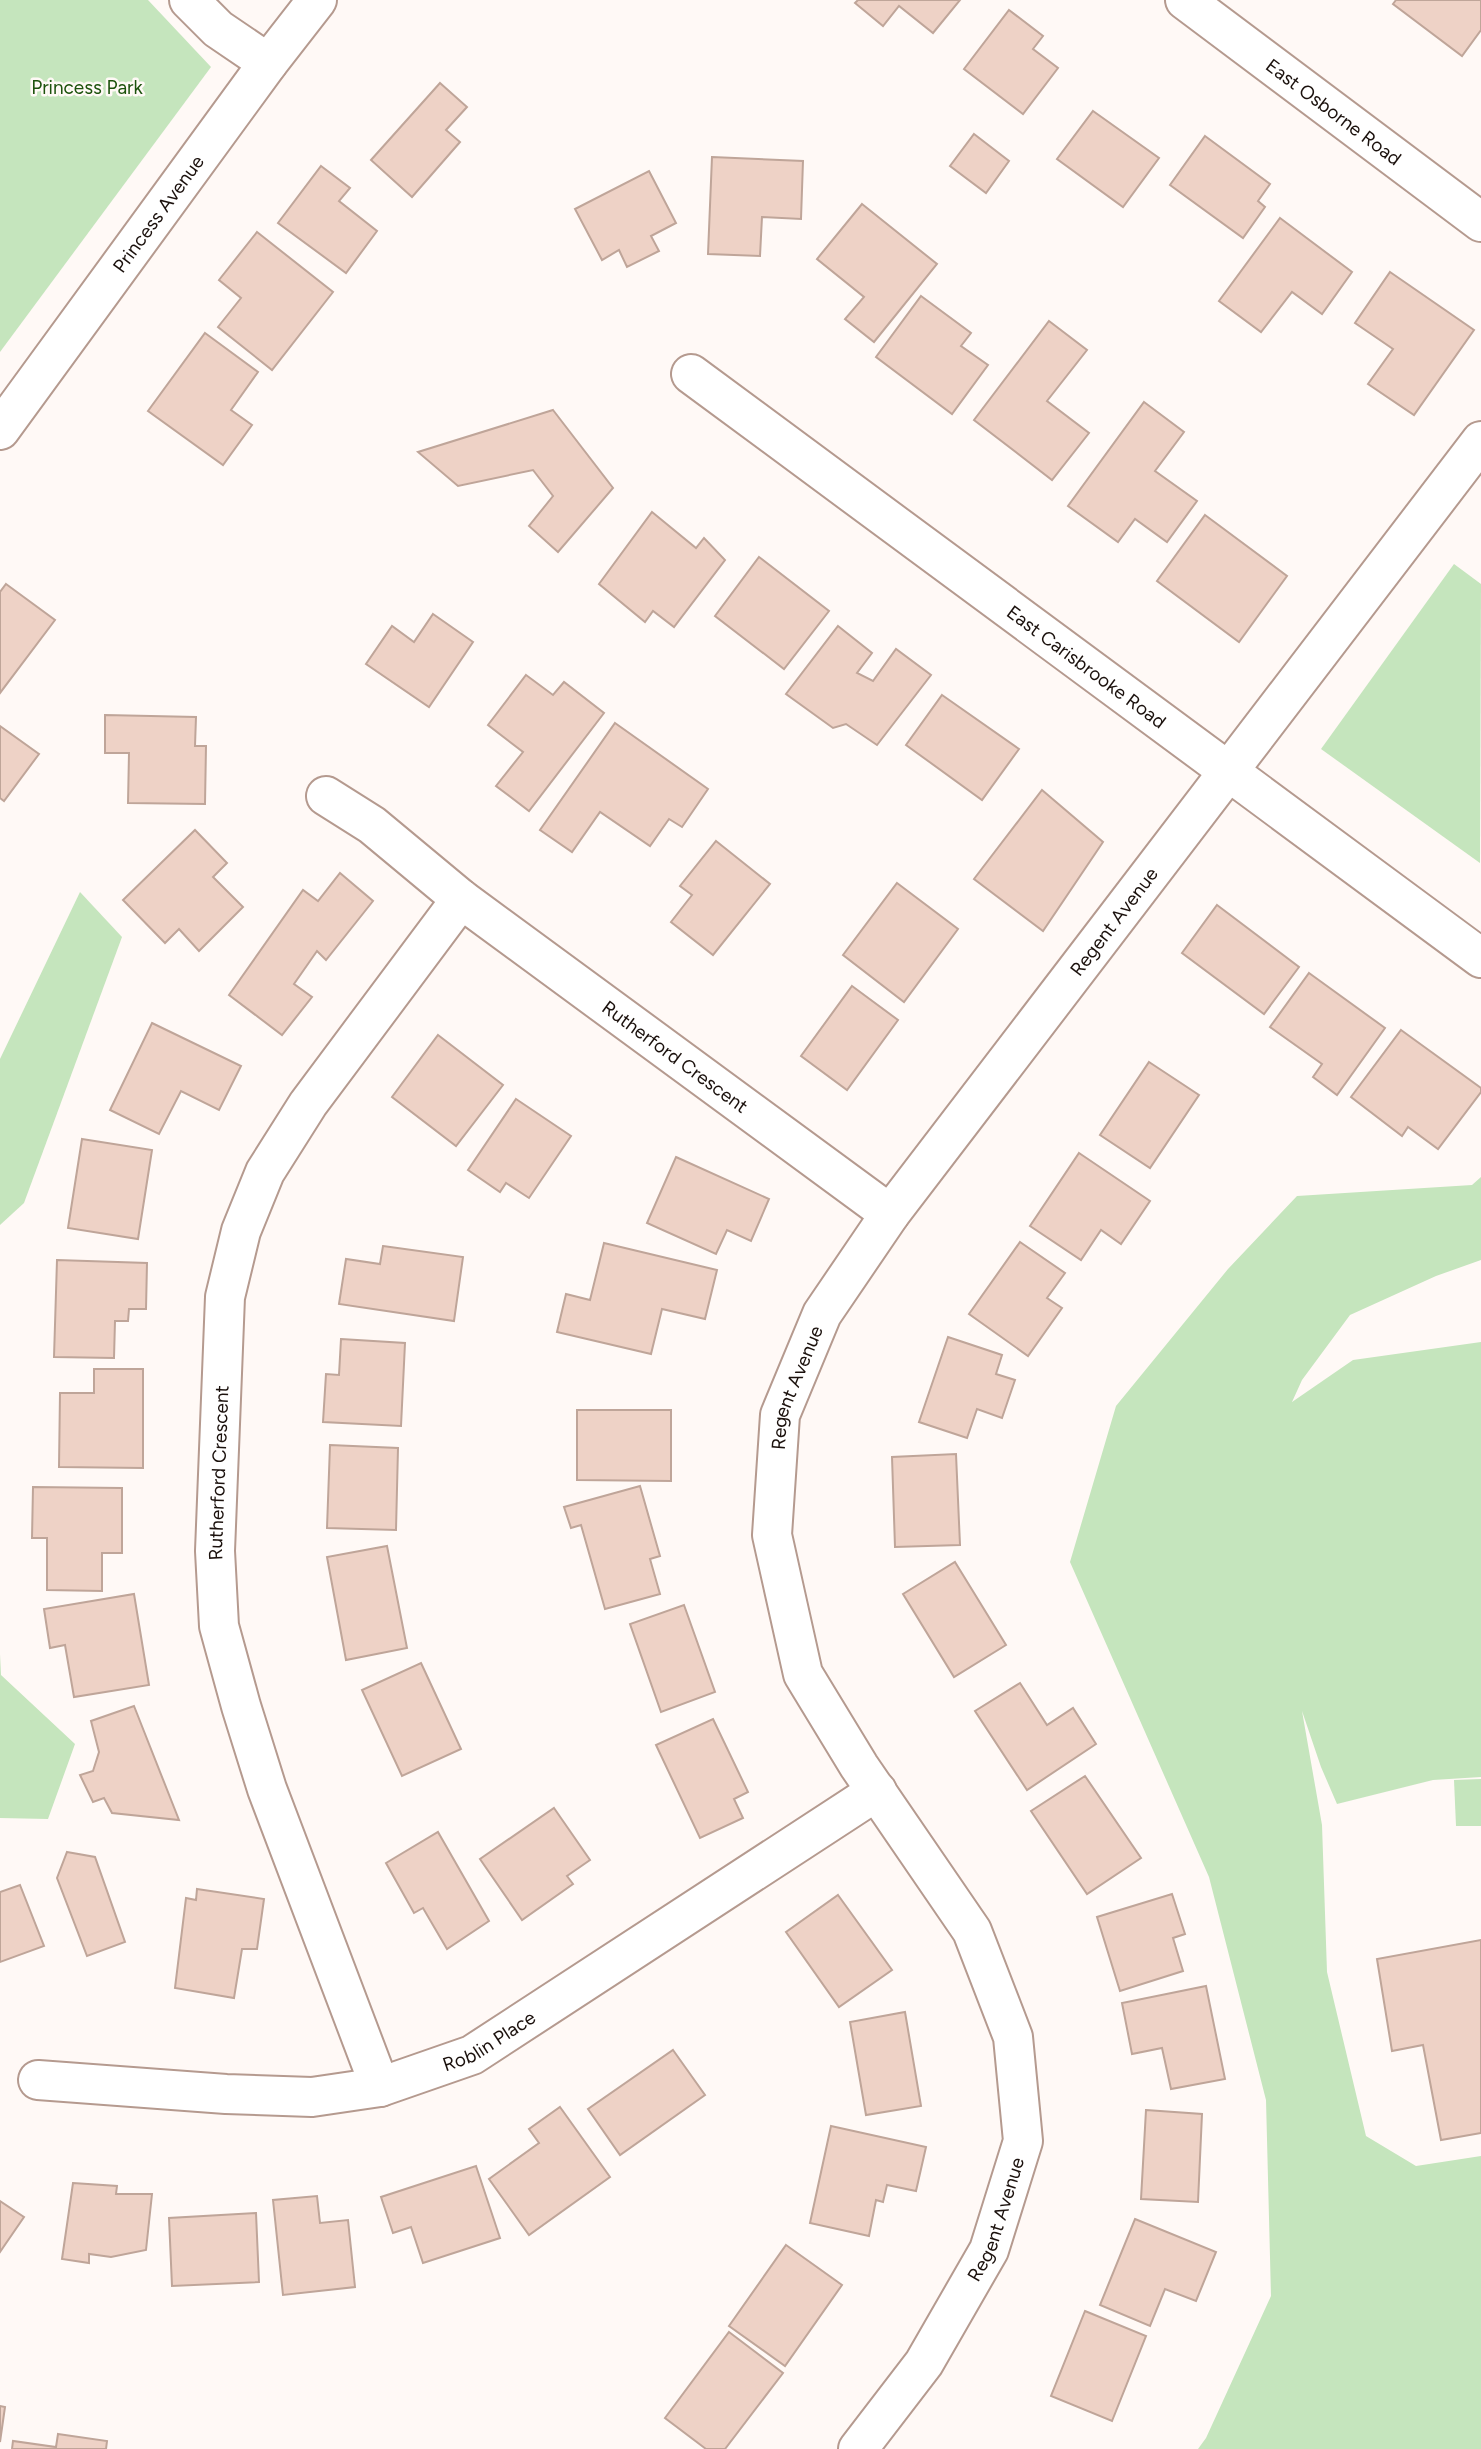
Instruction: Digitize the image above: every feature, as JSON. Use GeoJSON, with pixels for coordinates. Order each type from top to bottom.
{"type":"FeatureCollection","features":[{"type":"Feature","properties":{"kind":"street"},"geometry":{"type":"LineString","coordinates":[[189,0],[218,29],[268,63]]}},
{"type":"Feature","properties":{"kind":"street","name":"Princess Avenue"},"geometry":{"type":"LineString","coordinates":[[0,430],[317,0]]}},
{"type":"Feature","properties":{"kind":"street","name":"East Osborne Road"},"geometry":{"type":"LineString","coordinates":[[1185,0],[1481,222]]}},
{"type":"Feature","properties":{"kind":"street","name":"East Carisbrooke Road"},"geometry":{"type":"LineString","coordinates":[[691,374],[1481,958]]}},
{"type":"Feature","properties":{"kind":"street","name":"Regent Avenue"},"geometry":{"type":"LineString","coordinates":[[858,2449],[924,2363],[989,2250],[1023,2141],[1013,2037],[972,1931],[877,1791],[803,1674],[772,1535],[780,1415],[822,1314],[890,1214],[1481,441]]}},
{"type":"Feature","properties":{"kind":"street","name":"Rutherford Crescent"},"geometry":{"type":"LineString","coordinates":[[327,796],[372,825],[461,899],[890,1214]]}},
{"type":"Feature","properties":{"kind":"street","name":"Rutherford Crescent"},"geometry":{"type":"LineString","coordinates":[[380,2087],[267,1789],[219,1626],[215,1551],[225,1297],[241,1231],[265,1172],[308,1104],[461,899]]}},
{"type":"Feature","properties":{"kind":"street","name":"Roblin Place"},"geometry":{"type":"LineString","coordinates":[[38,2080],[226,2094],[312,2096],[380,2087],[472,2054],[877,1791]]}},
{"type":"Feature","properties":{"kind":"green space","name":"Princess Park"},"geometry":{"type":"Polygon","coordinates":[[[0,0],[148,0],[211,67],[0,352],[0,0]]]}},
{"type":"Feature","properties":{"kind":"green space"},"geometry":{"type":"Polygon","coordinates":[[[1454,564],[1481,584],[1480,863],[1321,749],[1454,564]]]}},
{"type":"Feature","properties":{"kind":"green space"},"geometry":{"type":"Polygon","coordinates":[[[80,892],[122,937],[24,1203],[0,1225],[0,1059],[80,892]]]}},
{"type":"Feature","properties":{"kind":"green space"},"geometry":{"type":"Polygon","coordinates":[[[1481,1177],[1481,1260],[1436,1276],[1350,1315],[1302,1380],[1292,1402],[1353,1360],[1481,1342],[1481,1777],[1433,1780],[1337,1804],[1302,1711],[1322,1825],[1327,1972],[1366,2136],[1416,2166],[1481,2156],[1481,2449],[1198,2449],[1206,2438],[1271,2296],[1266,2100],[1209,1877],[1070,1562],[1116,1406],[1228,1269],[1297,1196],[1472,1185],[1481,1177]]]}},
{"type":"Feature","properties":{"kind":"green space"},"geometry":{"type":"Polygon","coordinates":[[[0,1654],[1,1675],[75,1744],[48,1819],[0,1818],[0,1654]]]}},
{"type":"Feature","properties":{"kind":"green space"},"geometry":{"type":"Polygon","coordinates":[[[1481,1779],[1481,1826],[1456,1826],[1454,1780],[1481,1779]]]}},
{"type":"Feature","properties":{"kind":"building"},"geometry":{"type":"Polygon","coordinates":[[[858,0],[960,0],[933,33],[899,6],[883,26],[855,3],[858,0]]]}},
{"type":"Feature","properties":{"kind":"building"},"geometry":{"type":"Polygon","coordinates":[[[1396,0],[1481,0],[1481,30],[1462,56],[1393,4],[1396,0]]]}},
{"type":"Feature","properties":{"kind":"building"},"geometry":{"type":"Polygon","coordinates":[[[1009,10],[1043,36],[1033,49],[1058,68],[1023,114],[964,69],[1009,10]]]}},
{"type":"Feature","properties":{"kind":"building"},"geometry":{"type":"Polygon","coordinates":[[[440,83],[467,107],[446,130],[460,142],[412,197],[371,160],[440,83]]]}},
{"type":"Feature","properties":{"kind":"building"},"geometry":{"type":"Polygon","coordinates":[[[1093,111],[1159,158],[1123,207],[1057,159],[1093,111]]]}},
{"type":"Feature","properties":{"kind":"building"},"geometry":{"type":"Polygon","coordinates":[[[974,134],[1009,161],[986,193],[950,166],[974,134]]]}},
{"type":"Feature","properties":{"kind":"building"},"geometry":{"type":"Polygon","coordinates":[[[1205,136],[1270,184],[1258,201],[1265,207],[1243,238],[1170,185],[1205,136]]]}},
{"type":"Feature","properties":{"kind":"building"},"geometry":{"type":"Polygon","coordinates":[[[712,157],[803,161],[801,219],[762,217],[760,256],[708,254],[712,157]]]}},
{"type":"Feature","properties":{"kind":"building"},"geometry":{"type":"Polygon","coordinates":[[[321,166],[350,188],[339,201],[377,231],[346,273],[278,223],[321,166]]]}},
{"type":"Feature","properties":{"kind":"building"},"geometry":{"type":"Polygon","coordinates":[[[649,171],[676,223],[651,236],[659,251],[627,267],[619,250],[602,260],[575,209],[649,171]]]}},
{"type":"Feature","properties":{"kind":"building"},"geometry":{"type":"Polygon","coordinates":[[[862,204],[937,264],[874,342],[845,319],[864,297],[817,259],[862,204]]]}},
{"type":"Feature","properties":{"kind":"building"},"geometry":{"type":"Polygon","coordinates":[[[1280,218],[1352,272],[1322,314],[1292,292],[1261,332],[1219,301],[1280,218]]]}},
{"type":"Feature","properties":{"kind":"building"},"geometry":{"type":"Polygon","coordinates":[[[257,232],[333,292],[272,370],[218,327],[241,298],[219,280],[257,232]]]}},
{"type":"Feature","properties":{"kind":"building"},"geometry":{"type":"Polygon","coordinates":[[[1390,272],[1474,330],[1414,415],[1368,384],[1393,349],[1355,323],[1390,272]]]}},
{"type":"Feature","properties":{"kind":"building"},"geometry":{"type":"Polygon","coordinates":[[[921,296],[971,333],[961,346],[988,365],[952,414],[876,357],[921,296]]]}},
{"type":"Feature","properties":{"kind":"building"},"geometry":{"type":"Polygon","coordinates":[[[1049,321],[1087,350],[1047,401],[1089,433],[1052,480],[974,420],[1049,321]]]}},
{"type":"Feature","properties":{"kind":"building"},"geometry":{"type":"Polygon","coordinates":[[[205,333],[258,372],[231,410],[252,425],[223,465],[148,411],[205,333]]]}},
{"type":"Feature","properties":{"kind":"building"},"geometry":{"type":"Polygon","coordinates":[[[1144,402],[1184,432],[1155,471],[1197,501],[1167,542],[1135,519],[1118,542],[1068,506],[1144,402]]]}},
{"type":"Feature","properties":{"kind":"building"},"geometry":{"type":"Polygon","coordinates":[[[553,410],[613,488],[558,552],[529,526],[553,496],[533,470],[458,486],[418,452],[553,410]]]}},
{"type":"Feature","properties":{"kind":"building"},"geometry":{"type":"Polygon","coordinates":[[[652,512],[696,548],[704,538],[725,560],[674,627],[653,611],[645,622],[599,584],[652,512]]]}},
{"type":"Feature","properties":{"kind":"building"},"geometry":{"type":"Polygon","coordinates":[[[1205,515],[1287,576],[1239,642],[1157,581],[1205,515]]]}},
{"type":"Feature","properties":{"kind":"building"},"geometry":{"type":"Polygon","coordinates":[[[759,557],[829,611],[784,669],[715,616],[759,557]]]}},
{"type":"Feature","properties":{"kind":"building"},"geometry":{"type":"Polygon","coordinates":[[[6,584],[55,620],[0,693],[0,592],[6,584]]]}},
{"type":"Feature","properties":{"kind":"building"},"geometry":{"type":"Polygon","coordinates":[[[433,614],[473,642],[429,707],[366,664],[392,626],[414,642],[433,614]]]}},
{"type":"Feature","properties":{"kind":"building"},"geometry":{"type":"Polygon","coordinates":[[[838,626],[872,653],[857,673],[873,681],[896,649],[931,675],[877,745],[846,724],[833,728],[786,694],[838,626]]]}},
{"type":"Feature","properties":{"kind":"building"},"geometry":{"type":"Polygon","coordinates":[[[526,675],[553,695],[564,682],[604,713],[529,811],[496,786],[523,752],[488,725],[526,675]]]}},
{"type":"Feature","properties":{"kind":"building"},"geometry":{"type":"Polygon","coordinates":[[[942,695],[1019,749],[982,800],[906,745],[942,695]]]}},
{"type":"Feature","properties":{"kind":"building"},"geometry":{"type":"Polygon","coordinates":[[[105,715],[196,717],[195,746],[206,746],[205,804],[128,803],[129,753],[105,753],[105,715]]]}},
{"type":"Feature","properties":{"kind":"building"},"geometry":{"type":"Polygon","coordinates":[[[615,723],[708,789],[682,827],[669,819],[650,846],[600,812],[572,852],[540,830],[615,723]]]}},
{"type":"Feature","properties":{"kind":"building"},"geometry":{"type":"Polygon","coordinates":[[[0,726],[39,754],[4,801],[0,798],[0,726]]]}},
{"type":"Feature","properties":{"kind":"building"},"geometry":{"type":"Polygon","coordinates":[[[1042,790],[1103,842],[1043,931],[974,879],[1042,790]]]}},
{"type":"Feature","properties":{"kind":"building"},"geometry":{"type":"Polygon","coordinates":[[[195,830],[227,863],[213,877],[243,907],[199,951],[179,929],[165,943],[123,900],[195,830]]]}},
{"type":"Feature","properties":{"kind":"building"},"geometry":{"type":"Polygon","coordinates":[[[716,841],[770,884],[713,955],[671,922],[692,895],[680,886],[716,841]]]}},
{"type":"Feature","properties":{"kind":"building"},"geometry":{"type":"Polygon","coordinates":[[[340,873],[373,901],[326,960],[317,951],[294,984],[312,997],[282,1035],[229,995],[303,890],[318,901],[340,873]]]}},
{"type":"Feature","properties":{"kind":"building"},"geometry":{"type":"Polygon","coordinates":[[[897,883],[958,929],[904,1002],[843,955],[897,883]]]}},
{"type":"Feature","properties":{"kind":"building"},"geometry":{"type":"Polygon","coordinates":[[[1217,905],[1299,967],[1264,1014],[1182,953],[1217,905]]]}},
{"type":"Feature","properties":{"kind":"building"},"geometry":{"type":"Polygon","coordinates":[[[1309,973],[1385,1028],[1337,1095],[1313,1077],[1322,1064],[1270,1027],[1309,973]]]}},
{"type":"Feature","properties":{"kind":"building"},"geometry":{"type":"Polygon","coordinates":[[[852,986],[898,1020],[847,1090],[801,1056],[852,986]]]}},
{"type":"Feature","properties":{"kind":"building"},"geometry":{"type":"Polygon","coordinates":[[[152,1023],[241,1066],[219,1110],[181,1091],[159,1134],[110,1110],[152,1023]]]}},
{"type":"Feature","properties":{"kind":"building"},"geometry":{"type":"Polygon","coordinates":[[[1401,1030],[1481,1088],[1481,1092],[1438,1149],[1408,1127],[1402,1136],[1351,1097],[1401,1030]]]}},
{"type":"Feature","properties":{"kind":"building"},"geometry":{"type":"Polygon","coordinates":[[[438,1035],[503,1085],[456,1146],[392,1097],[438,1035]]]}},
{"type":"Feature","properties":{"kind":"building"},"geometry":{"type":"Polygon","coordinates":[[[1149,1062],[1199,1095],[1150,1168],[1100,1135],[1149,1062]]]}},
{"type":"Feature","properties":{"kind":"building"},"geometry":{"type":"Polygon","coordinates":[[[516,1099],[571,1136],[529,1198],[506,1183],[500,1192],[468,1170],[516,1099]]]}},
{"type":"Feature","properties":{"kind":"building"},"geometry":{"type":"Polygon","coordinates":[[[82,1139],[152,1150],[138,1239],[68,1228],[82,1139]]]}},
{"type":"Feature","properties":{"kind":"building"},"geometry":{"type":"Polygon","coordinates":[[[1079,1153],[1150,1201],[1121,1244],[1101,1230],[1081,1260],[1030,1226],[1079,1153]]]}},
{"type":"Feature","properties":{"kind":"building"},"geometry":{"type":"Polygon","coordinates":[[[676,1157],[769,1199],[751,1241],[727,1230],[716,1254],[647,1223],[676,1157]]]}},
{"type":"Feature","properties":{"kind":"building"},"geometry":{"type":"Polygon","coordinates":[[[1020,1242],[1065,1273],[1047,1298],[1062,1308],[1028,1356],[969,1314],[1020,1242]]]}},
{"type":"Feature","properties":{"kind":"building"},"geometry":{"type":"Polygon","coordinates":[[[604,1243],[717,1270],[705,1319],[662,1309],[651,1354],[557,1332],[566,1294],[590,1300],[604,1243]]]}},
{"type":"Feature","properties":{"kind":"building"},"geometry":{"type":"Polygon","coordinates":[[[383,1246],[463,1257],[454,1321],[339,1304],[346,1259],[380,1264],[383,1246]]]}},
{"type":"Feature","properties":{"kind":"building"},"geometry":{"type":"Polygon","coordinates":[[[57,1260],[147,1263],[146,1309],[129,1309],[128,1321],[115,1321],[114,1358],[54,1357],[57,1260]]]}},
{"type":"Feature","properties":{"kind":"building"},"geometry":{"type":"Polygon","coordinates":[[[948,1337],[1002,1355],[996,1374],[1015,1380],[1002,1418],[977,1409],[967,1438],[919,1422],[948,1337]]]}},
{"type":"Feature","properties":{"kind":"building"},"geometry":{"type":"Polygon","coordinates":[[[341,1339],[405,1343],[401,1426],[323,1422],[326,1374],[339,1375],[341,1339]]]}},
{"type":"Feature","properties":{"kind":"building"},"geometry":{"type":"Polygon","coordinates":[[[94,1369],[143,1369],[143,1468],[59,1467],[60,1393],[94,1393],[94,1369]]]}},
{"type":"Feature","properties":{"kind":"building"},"geometry":{"type":"Polygon","coordinates":[[[577,1410],[671,1410],[671,1481],[577,1480],[577,1410]]]}},
{"type":"Feature","properties":{"kind":"building"},"geometry":{"type":"Polygon","coordinates":[[[330,1445],[398,1448],[396,1530],[327,1528],[330,1445]]]}},
{"type":"Feature","properties":{"kind":"building"},"geometry":{"type":"Polygon","coordinates":[[[956,1454],[960,1545],[895,1547],[892,1457],[956,1454]]]}},
{"type":"Feature","properties":{"kind":"building"},"geometry":{"type":"Polygon","coordinates":[[[640,1486],[660,1556],[650,1559],[660,1594],[605,1609],[581,1525],[571,1528],[564,1507],[640,1486]]]}},
{"type":"Feature","properties":{"kind":"building"},"geometry":{"type":"Polygon","coordinates":[[[33,1487],[122,1488],[122,1553],[102,1553],[102,1591],[47,1590],[47,1538],[32,1538],[33,1487]]]}},
{"type":"Feature","properties":{"kind":"building"},"geometry":{"type":"Polygon","coordinates":[[[387,1546],[407,1648],[346,1660],[327,1557],[387,1546]]]}},
{"type":"Feature","properties":{"kind":"building"},"geometry":{"type":"Polygon","coordinates":[[[955,1562],[1006,1645],[954,1677],[903,1594],[955,1562]]]}},
{"type":"Feature","properties":{"kind":"building"},"geometry":{"type":"Polygon","coordinates":[[[134,1594],[149,1685],[74,1697],[65,1645],[50,1648],[44,1609],[134,1594]]]}},
{"type":"Feature","properties":{"kind":"building"},"geometry":{"type":"Polygon","coordinates":[[[684,1605],[715,1692],[661,1712],[630,1624],[684,1605]]]}},
{"type":"Feature","properties":{"kind":"building"},"geometry":{"type":"Polygon","coordinates":[[[421,1663],[461,1749],[402,1776],[362,1690],[421,1663]]]}},
{"type":"Feature","properties":{"kind":"building"},"geometry":{"type":"Polygon","coordinates":[[[1020,1683],[1047,1725],[1073,1708],[1096,1744],[1027,1790],[975,1711],[1020,1683]]]}},
{"type":"Feature","properties":{"kind":"building"},"geometry":{"type":"Polygon","coordinates":[[[134,1706],[179,1820],[112,1813],[104,1798],[93,1802],[80,1775],[93,1771],[99,1752],[91,1721],[134,1706]]]}},
{"type":"Feature","properties":{"kind":"building"},"geometry":{"type":"Polygon","coordinates":[[[713,1719],[748,1792],[734,1799],[743,1818],[700,1838],[656,1745],[713,1719]]]}},
{"type":"Feature","properties":{"kind":"building"},"geometry":{"type":"Polygon","coordinates":[[[1085,1776],[1141,1858],[1087,1894],[1031,1811],[1085,1776]]]}},
{"type":"Feature","properties":{"kind":"building"},"geometry":{"type":"Polygon","coordinates":[[[554,1808],[590,1860],[567,1876],[573,1884],[522,1920],[480,1859],[554,1808]]]}},
{"type":"Feature","properties":{"kind":"building"},"geometry":{"type":"Polygon","coordinates":[[[438,1832],[489,1921],[447,1949],[423,1908],[414,1913],[386,1863],[438,1832]]]}},
{"type":"Feature","properties":{"kind":"building"},"geometry":{"type":"Polygon","coordinates":[[[67,1852],[95,1857],[125,1942],[87,1956],[57,1878],[67,1852]]]}},
{"type":"Feature","properties":{"kind":"building"},"geometry":{"type":"Polygon","coordinates":[[[20,1885],[44,1946],[0,1962],[0,1892],[20,1885]]]}},
{"type":"Feature","properties":{"kind":"building"},"geometry":{"type":"Polygon","coordinates":[[[197,1889],[264,1899],[257,1949],[242,1949],[234,1998],[175,1988],[186,1898],[196,1900],[197,1889]]]}},
{"type":"Feature","properties":{"kind":"building"},"geometry":{"type":"Polygon","coordinates":[[[1172,1894],[1185,1934],[1173,1938],[1183,1971],[1120,1991],[1097,1917],[1172,1894]]]}},
{"type":"Feature","properties":{"kind":"building"},"geometry":{"type":"Polygon","coordinates":[[[838,1895],[892,1970],[839,2007],[786,1932],[838,1895]]]}},
{"type":"Feature","properties":{"kind":"building"},"geometry":{"type":"Polygon","coordinates":[[[1481,1940],[1481,2133],[1441,2140],[1423,2045],[1392,2051],[1377,1959],[1481,1940]]]}},
{"type":"Feature","properties":{"kind":"building"},"geometry":{"type":"Polygon","coordinates":[[[1206,1986],[1225,2079],[1171,2089],[1162,2048],[1132,2054],[1122,2003],[1206,1986]]]}},
{"type":"Feature","properties":{"kind":"building"},"geometry":{"type":"Polygon","coordinates":[[[905,2012],[921,2106],[866,2115],[850,2022],[905,2012]]]}},
{"type":"Feature","properties":{"kind":"building"},"geometry":{"type":"Polygon","coordinates":[[[673,2050],[705,2095],[620,2155],[588,2109],[673,2050]]]}},
{"type":"Feature","properties":{"kind":"building"},"geometry":{"type":"Polygon","coordinates":[[[560,2107],[610,2177],[529,2235],[489,2179],[539,2143],[529,2129],[560,2107]]]}},
{"type":"Feature","properties":{"kind":"building"},"geometry":{"type":"Polygon","coordinates":[[[1146,2110],[1202,2114],[1198,2202],[1141,2199],[1146,2110]]]}},
{"type":"Feature","properties":{"kind":"building"},"geometry":{"type":"Polygon","coordinates":[[[831,2126],[926,2147],[916,2191],[887,2185],[883,2202],[876,2200],[869,2236],[810,2223],[831,2126]]]}},
{"type":"Feature","properties":{"kind":"building"},"geometry":{"type":"Polygon","coordinates":[[[476,2166],[500,2238],[423,2263],[411,2227],[393,2233],[381,2197],[476,2166]]]}},
{"type":"Feature","properties":{"kind":"building"},"geometry":{"type":"Polygon","coordinates":[[[73,2183],[117,2186],[116,2194],[152,2194],[146,2250],[111,2257],[89,2254],[89,2263],[62,2259],[73,2183]]]}},
{"type":"Feature","properties":{"kind":"building"},"geometry":{"type":"Polygon","coordinates":[[[317,2196],[320,2223],[348,2220],[355,2287],[283,2295],[273,2200],[317,2196]]]}},
{"type":"Feature","properties":{"kind":"building"},"geometry":{"type":"Polygon","coordinates":[[[0,2201],[24,2217],[0,2252],[0,2201]]]}},
{"type":"Feature","properties":{"kind":"building"},"geometry":{"type":"Polygon","coordinates":[[[256,2213],[259,2282],[172,2286],[169,2218],[256,2213]]]}},
{"type":"Feature","properties":{"kind":"building"},"geometry":{"type":"Polygon","coordinates":[[[1135,2219],[1216,2252],[1196,2301],[1165,2289],[1150,2326],[1100,2305],[1135,2219]]]}},
{"type":"Feature","properties":{"kind":"building"},"geometry":{"type":"Polygon","coordinates":[[[786,2245],[842,2285],[785,2366],[729,2326],[786,2245]]]}},
{"type":"Feature","properties":{"kind":"building"},"geometry":{"type":"Polygon","coordinates":[[[1085,2311],[1146,2336],[1112,2421],[1051,2396],[1085,2311]]]}},
{"type":"Feature","properties":{"kind":"building"},"geometry":{"type":"Polygon","coordinates":[[[729,2332],[783,2373],[725,2449],[706,2449],[665,2418],[729,2332]]]}},
{"type":"Feature","properties":{"kind":"building"},"geometry":{"type":"Polygon","coordinates":[[[0,2406],[5,2407],[0,2442],[0,2406]]]}},
{"type":"Feature","properties":{"kind":"building"},"geometry":{"type":"Polygon","coordinates":[[[58,2434],[107,2441],[106,2449],[12,2449],[13,2441],[56,2447],[58,2434]]]}}]}
